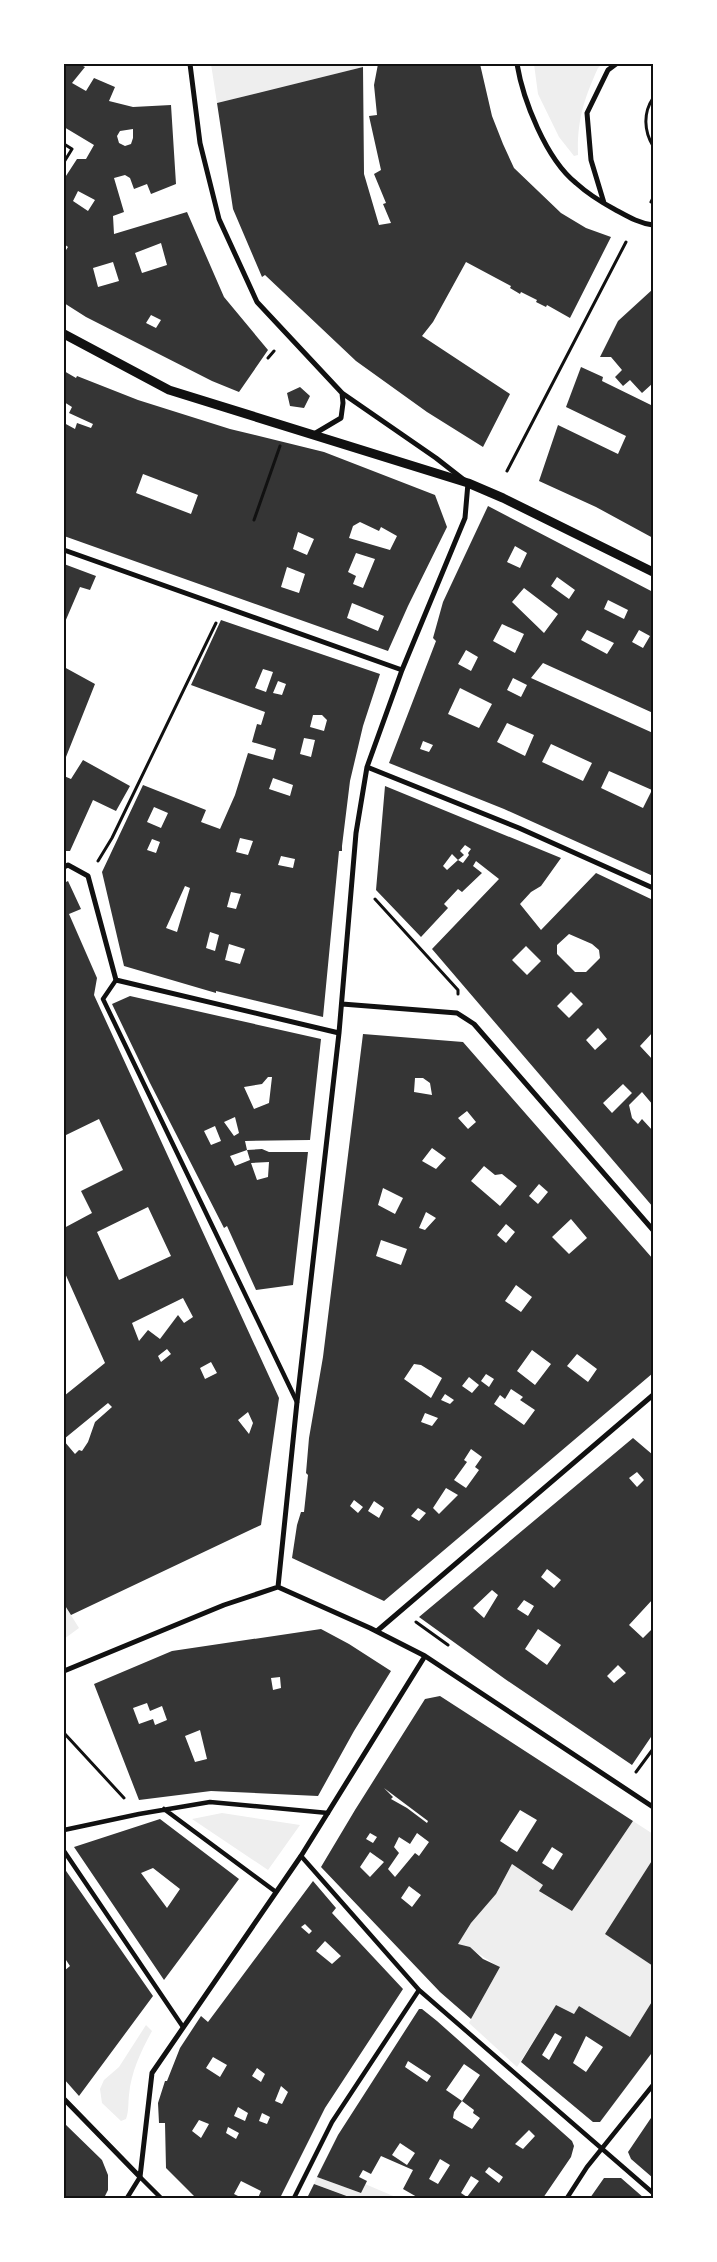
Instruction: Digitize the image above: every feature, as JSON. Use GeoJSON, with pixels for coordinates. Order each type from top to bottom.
{"type":"FeatureCollection","features":[{"type":"Feature","properties":{"kind":"street"},"geometry":{"type":"LineString","coordinates":[[190,64],[200,143],[219,219],[257,302],[342,393],[436,458],[468,483]]}},
{"type":"Feature","properties":{"kind":"street"},"geometry":{"type":"LineString","coordinates":[[516,64],[525,94],[549,152],[574,182],[604,204],[641,223],[653,225]]}},
{"type":"Feature","properties":{"kind":"street"},"geometry":{"type":"LineString","coordinates":[[604,204],[591,160],[587,113],[608,70],[616,64]]}},
{"type":"Feature","properties":{"kind":"street"},"geometry":{"type":"LineString","coordinates":[[64,334],[169,390],[468,483],[653,572]]}},
{"type":"Feature","properties":{"kind":"street"},"geometry":{"type":"LineString","coordinates":[[313,434],[341,418],[342,393]]}},
{"type":"Feature","properties":{"kind":"street"},"geometry":{"type":"LineString","coordinates":[[278,1587],[296,1402],[342,1004],[356,833],[367,768],[402,670],[465,518],[468,483]]}},
{"type":"Feature","properties":{"kind":"street"},"geometry":{"type":"LineString","coordinates":[[64,550],[402,670]]}},
{"type":"Feature","properties":{"kind":"street"},"geometry":{"type":"LineString","coordinates":[[367,768],[519,828],[653,888]]}},
{"type":"Feature","properties":{"kind":"street"},"geometry":{"type":"LineString","coordinates":[[64,866],[68,865],[88,876],[116,980],[103,999],[296,1402]]}},
{"type":"Feature","properties":{"kind":"street"},"geometry":{"type":"LineString","coordinates":[[116,980],[339,1033]]}},
{"type":"Feature","properties":{"kind":"street"},"geometry":{"type":"LineString","coordinates":[[342,1004],[457,1013],[474,1024],[653,1230]]}},
{"type":"Feature","properties":{"kind":"street"},"geometry":{"type":"LineString","coordinates":[[377,1631],[653,1396]]}},
{"type":"Feature","properties":{"kind":"street"},"geometry":{"type":"LineString","coordinates":[[64,1671],[224,1605],[278,1587],[377,1631],[425,1656],[653,1807]]}},
{"type":"Feature","properties":{"kind":"street"},"geometry":{"type":"LineString","coordinates":[[127,2198],[140,2177],[152,2073],[301,1856],[425,1656]]}},
{"type":"Feature","properties":{"kind":"street"},"geometry":{"type":"LineString","coordinates":[[64,1830],[141,1813],[210,1802],[328,1813]]}},
{"type":"Feature","properties":{"kind":"street"},"geometry":{"type":"LineString","coordinates":[[164,1809],[276,1892]]}},
{"type":"Feature","properties":{"kind":"street"},"geometry":{"type":"LineString","coordinates":[[64,1851],[183,2027]]}},
{"type":"Feature","properties":{"kind":"street"},"geometry":{"type":"LineString","coordinates":[[301,1856],[419,1990],[653,2193]]}},
{"type":"Feature","properties":{"kind":"street"},"geometry":{"type":"LineString","coordinates":[[294,2198],[332,2122],[419,1990]]}},
{"type":"Feature","properties":{"kind":"street"},"geometry":{"type":"LineString","coordinates":[[566,2198],[587,2167],[653,2085]]}},
{"type":"Feature","properties":{"kind":"street"},"geometry":{"type":"LineString","coordinates":[[64,2099],[161,2198]]}},
{"type":"Feature","properties":{"kind":"path"},"geometry":{"type":"LineString","coordinates":[[653,98],[646,116],[646,128],[653,146]]}},
{"type":"Feature","properties":{"kind":"path"},"geometry":{"type":"LineString","coordinates":[[64,144],[72,149],[64,162]]}},
{"type":"Feature","properties":{"kind":"path"},"geometry":{"type":"LineString","coordinates":[[507,471],[626,242]]}},
{"type":"Feature","properties":{"kind":"path"},"geometry":{"type":"LineString","coordinates":[[268,358],[274,351]]}},
{"type":"Feature","properties":{"kind":"path"},"geometry":{"type":"LineString","coordinates":[[254,520],[282,442]]}},
{"type":"Feature","properties":{"kind":"path"},"geometry":{"type":"LineString","coordinates":[[103,854],[218,620],[222,607]]}},
{"type":"Feature","properties":{"kind":"path"},"geometry":{"type":"LineString","coordinates":[[375,899],[458,990],[458,997]]}},
{"type":"Feature","properties":{"kind":"path"},"geometry":{"type":"LineString","coordinates":[[64,1732],[141,1813]]}},
{"type":"Feature","properties":{"kind":"path"},"geometry":{"type":"LineString","coordinates":[[636,1772],[653,1749]]}},
{"type":"Feature","properties":{"kind":"shaded area"},"geometry":{"type":"Polygon","coordinates":[[[211,64],[363,64],[363,67],[217,103],[211,64]]]}},
{"type":"Feature","properties":{"kind":"shaded area"},"geometry":{"type":"Polygon","coordinates":[[[534,64],[602,64],[593,79],[582,110],[578,155],[574,156],[559,137],[538,94],[534,64]]]}},
{"type":"Feature","properties":{"kind":"shaded area"},"geometry":{"type":"Polygon","coordinates":[[[64,1604],[79,1628],[64,1639],[64,1604]]]}},
{"type":"Feature","properties":{"kind":"shaded area"},"geometry":{"type":"Polygon","coordinates":[[[222,1813],[300,1825],[268,1870],[192,1819],[222,1813]]]}},
{"type":"Feature","properties":{"kind":"shaded area"},"geometry":{"type":"Polygon","coordinates":[[[633,1821],[653,1834],[653,1859],[605,1934],[653,1966],[653,2000],[630,2037],[579,2006],[574,2014],[556,2005],[517,2067],[469,2023],[500,1967],[475,1951],[458,1944],[471,1923],[496,1894],[512,1864],[543,1885],[540,1892],[572,1911],[633,1821]]]}},
{"type":"Feature","properties":{"kind":"shaded area"},"geometry":{"type":"Polygon","coordinates":[[[146,2025],[152,2031],[134,2070],[130,2086],[127,2116],[126,2119],[121,2121],[102,2103],[100,2089],[104,2080],[119,2067],[146,2025]]]}},
{"type":"Feature","properties":{"kind":"shaded area"},"geometry":{"type":"Polygon","coordinates":[[[317,2177],[361,2193],[365,2184],[398,2198],[353,2198],[314,2184],[317,2177]]]}},
{"type":"Feature","properties":{"kind":"building"},"geometry":{"type":"Polygon","coordinates":[[[64,64],[69,66],[70,64],[79,64],[85,67],[72,83],[86,91],[94,78],[115,87],[109,101],[133,107],[171,105],[176,184],[151,194],[147,184],[134,189],[130,178],[125,175],[114,178],[124,212],[113,216],[114,234],[187,212],[224,297],[268,350],[239,392],[212,381],[86,317],[64,303],[64,253],[68,247],[64,244],[64,179],[77,159],[86,159],[94,145],[64,127],[64,64]],[[133,129],[120,131],[117,136],[119,143],[125,146],[131,144],[133,129]],[[78,191],[73,201],[88,211],[95,200],[78,191]],[[161,243],[135,253],[142,273],[167,265],[161,243]],[[113,262],[93,268],[98,287],[119,281],[113,262]],[[151,315],[146,323],[156,328],[161,320],[151,315]]]}},
{"type":"Feature","properties":{"kind":"building"},"geometry":{"type":"Polygon","coordinates":[[[378,64],[480,64],[492,116],[514,168],[561,213],[586,228],[611,237],[570,318],[547,305],[546,307],[536,302],[537,300],[521,292],[520,294],[510,288],[511,286],[466,262],[433,322],[422,336],[510,394],[483,447],[427,412],[356,361],[265,275],[262,277],[233,209],[217,103],[363,67],[364,174],[379,225],[391,223],[383,204],[386,203],[374,174],[381,170],[369,116],[377,115],[374,85],[378,64]]]}},
{"type":"Feature","properties":{"kind":"building"},"geometry":{"type":"Polygon","coordinates":[[[653,289],[653,383],[642,393],[630,380],[623,386],[615,377],[622,370],[611,357],[600,357],[618,321],[653,289]]]}},
{"type":"Feature","properties":{"kind":"building"},"geometry":{"type":"Polygon","coordinates":[[[581,367],[603,377],[602,381],[653,406],[653,538],[596,507],[539,481],[558,425],[618,454],[626,436],[566,407],[581,367]]]}},
{"type":"Feature","properties":{"kind":"building"},"geometry":{"type":"Polygon","coordinates":[[[64,371],[76,378],[77,376],[138,400],[230,429],[324,452],[435,495],[447,527],[388,651],[64,536],[64,423],[75,429],[77,423],[91,428],[93,424],[69,413],[72,407],[64,402],[64,371]],[[143,474],[136,493],[191,514],[198,495],[143,474]],[[360,522],[353,526],[349,538],[390,550],[397,536],[381,527],[379,531],[360,522]],[[298,532],[293,549],[307,555],[314,539],[298,532]],[[356,553],[348,572],[356,576],[353,584],[363,588],[375,559],[356,553]],[[287,567],[281,587],[299,593],[305,574],[287,567]],[[352,603],[347,618],[378,631],[384,616],[352,603]]]}},
{"type":"Feature","properties":{"kind":"building"},"geometry":{"type":"Polygon","coordinates":[[[300,387],[310,396],[304,408],[290,406],[287,393],[300,387]]]}},
{"type":"Feature","properties":{"kind":"building"},"geometry":{"type":"Polygon","coordinates":[[[488,506],[653,592],[653,713],[543,663],[531,678],[653,733],[653,876],[504,809],[389,763],[436,641],[433,638],[443,602],[488,506]],[[515,546],[507,562],[520,568],[527,553],[515,546]],[[557,577],[551,586],[569,599],[575,590],[557,577]],[[524,588],[512,602],[544,633],[558,614],[524,588]],[[608,600],[604,609],[624,619],[628,610],[608,600]],[[502,624],[493,641],[515,653],[524,634],[502,624]],[[587,630],[581,640],[607,654],[614,643],[587,630]],[[639,630],[632,642],[643,648],[650,636],[639,630]],[[466,650],[458,664],[471,671],[478,657],[466,650]],[[513,678],[507,690],[521,697],[527,685],[513,678]],[[460,688],[448,714],[479,728],[492,704],[460,688]],[[507,723],[497,742],[525,756],[534,735],[507,723]],[[423,741],[420,749],[429,752],[433,745],[423,741]],[[551,744],[542,762],[583,781],[592,763],[551,744]],[[609,771],[601,788],[643,808],[652,790],[609,771]]]}},
{"type":"Feature","properties":{"kind":"building"},"geometry":{"type":"Polygon","coordinates":[[[64,564],[96,576],[90,590],[80,587],[65,622],[64,564]]]}},
{"type":"Feature","properties":{"kind":"building"},"geometry":{"type":"Polygon","coordinates":[[[221,620],[380,674],[363,726],[350,781],[342,851],[339,851],[323,1017],[216,991],[216,993],[124,966],[102,872],[143,785],[206,810],[201,822],[220,829],[235,795],[248,753],[273,760],[276,749],[252,742],[257,724],[261,725],[265,712],[191,685],[221,620]],[[263,669],[255,688],[266,692],[273,672],[263,669]],[[278,681],[273,693],[282,695],[286,684],[278,681]],[[313,715],[310,727],[324,731],[327,720],[322,715],[313,715]],[[304,738],[300,754],[311,757],[315,740],[304,738]],[[273,778],[269,789],[290,796],[293,785],[273,778]],[[154,807],[147,822],[161,828],[168,813],[154,807]],[[240,838],[236,852],[248,855],[253,841],[240,838]],[[152,839],[147,850],[156,853],[160,842],[152,839]],[[281,856],[278,865],[293,868],[295,859],[281,856]],[[185,886],[166,928],[177,932],[190,888],[185,886]],[[231,892],[227,907],[236,909],[241,894],[231,892]],[[210,932],[206,948],[215,951],[219,935],[210,932]],[[229,944],[225,960],[240,964],[245,949],[229,944]]]}},
{"type":"Feature","properties":{"kind":"building"},"geometry":{"type":"Polygon","coordinates":[[[64,667],[95,684],[64,762],[64,667]]]}},
{"type":"Feature","properties":{"kind":"building"},"geometry":{"type":"Polygon","coordinates":[[[83,760],[130,786],[116,811],[93,800],[70,851],[64,851],[64,776],[71,779],[83,760]]]}},
{"type":"Feature","properties":{"kind":"building"},"geometry":{"type":"Polygon","coordinates":[[[385,786],[561,858],[541,886],[531,892],[520,904],[541,930],[596,873],[653,900],[653,1032],[640,1046],[653,1060],[653,1105],[642,1092],[629,1105],[632,1118],[638,1124],[642,1119],[653,1131],[653,1207],[432,949],[499,879],[476,861],[473,866],[482,873],[462,892],[458,889],[444,904],[448,908],[421,937],[376,890],[385,786]],[[465,845],[460,851],[464,855],[458,860],[463,863],[471,849],[465,845]],[[452,854],[443,866],[447,870],[458,860],[452,854]],[[569,934],[557,945],[557,954],[575,972],[586,972],[600,958],[599,950],[592,944],[569,934]],[[526,946],[512,960],[527,975],[541,961],[526,946]],[[571,992],[557,1006],[569,1018],[583,1004],[571,992]],[[598,1028],[586,1040],[595,1050],[607,1039],[598,1028]],[[623,1084],[603,1103],[612,1113],[632,1093],[623,1084]]]}},
{"type":"Feature","properties":{"kind":"building"},"geometry":{"type":"Polygon","coordinates":[[[68,881],[81,909],[69,914],[97,978],[94,995],[279,1398],[261,1525],[71,1615],[64,1604],[64,1441],[75,1454],[79,1450],[82,1451],[88,1442],[95,1422],[112,1407],[108,1403],[64,1439],[64,1396],[105,1363],[64,1271],[64,1228],[92,1213],[81,1191],[123,1170],[99,1119],[64,1136],[64,883],[68,881]],[[148,1207],[97,1232],[119,1280],[171,1256],[148,1207]],[[183,1298],[132,1323],[139,1341],[148,1330],[160,1339],[178,1315],[184,1323],[193,1317],[183,1298]],[[167,1349],[158,1356],[161,1362],[171,1354],[167,1349]],[[211,1362],[200,1368],[205,1379],[217,1373],[211,1362]],[[248,1412],[238,1420],[249,1434],[253,1423],[248,1412]]]}},
{"type":"Feature","properties":{"kind":"building"},"geometry":{"type":"Polygon","coordinates":[[[130,996],[321,1039],[310,1140],[245,1141],[247,1150],[308,1152],[293,1285],[256,1290],[227,1226],[224,1228],[112,1004],[130,996]],[[268,1077],[262,1084],[244,1087],[254,1109],[269,1103],[272,1077],[268,1077]],[[235,1117],[224,1122],[234,1136],[239,1133],[235,1117]],[[215,1126],[204,1131],[211,1145],[221,1141],[215,1126]],[[247,1150],[230,1156],[235,1166],[250,1160],[247,1150]],[[269,1162],[251,1163],[257,1180],[268,1177],[269,1162]]]}},
{"type":"Feature","properties":{"kind":"building"},"geometry":{"type":"Polygon","coordinates":[[[363,1034],[463,1042],[653,1259],[653,1373],[384,1601],[292,1558],[297,1525],[301,1512],[304,1512],[309,1438],[323,1357],[363,1034]],[[415,1078],[414,1092],[432,1095],[430,1083],[423,1078],[415,1078]],[[467,1111],[458,1118],[468,1129],[476,1122],[467,1111]],[[432,1148],[422,1161],[436,1169],[446,1158],[432,1148]],[[484,1166],[471,1181],[500,1206],[517,1186],[502,1174],[495,1175],[484,1166]],[[539,1184],[529,1196],[538,1204],[548,1192],[539,1184]],[[383,1188],[378,1205],[395,1214],[403,1198],[383,1188]],[[426,1212],[419,1228],[425,1230],[436,1218],[426,1212]],[[571,1219],[552,1237],[569,1254],[587,1238],[571,1219]],[[506,1224],[497,1235],[506,1243],[515,1232],[506,1224]],[[381,1240],[376,1256],[401,1265],[407,1249],[381,1240]],[[516,1285],[505,1301],[521,1312],[532,1297],[516,1285]],[[532,1350],[517,1371],[535,1385],[551,1364],[532,1350]],[[577,1354],[567,1366],[588,1382],[597,1369],[577,1354]],[[414,1364],[404,1379],[431,1398],[442,1378],[421,1365],[414,1364]],[[486,1374],[481,1381],[489,1387],[494,1379],[486,1374]],[[469,1377],[462,1386],[472,1393],[479,1385],[469,1377]],[[511,1389],[505,1399],[500,1395],[494,1404],[524,1425],[535,1410],[520,1400],[523,1397],[511,1389]],[[445,1394],[441,1400],[450,1404],[454,1400],[445,1394]],[[425,1413],[421,1422],[432,1426],[438,1418],[425,1413]],[[471,1449],[464,1460],[467,1462],[454,1480],[466,1488],[479,1470],[475,1467],[482,1457],[471,1449]],[[446,1488],[433,1508],[439,1514],[458,1495],[446,1488]],[[354,1500],[350,1506],[358,1513],[363,1507],[354,1500]],[[374,1501],[368,1511],[379,1518],[384,1508],[374,1501]],[[418,1508],[411,1516],[419,1521],[426,1513],[418,1508]]]}},
{"type":"Feature","properties":{"kind":"building"},"geometry":{"type":"Polygon","coordinates":[[[633,1438],[653,1455],[653,1599],[629,1625],[643,1638],[653,1628],[653,1734],[632,1765],[505,1679],[419,1617],[633,1438]],[[637,1472],[629,1478],[637,1487],[644,1480],[637,1472]],[[547,1569],[541,1577],[554,1588],[561,1580],[547,1569]],[[492,1590],[473,1608],[484,1618],[498,1595],[492,1590]],[[524,1600],[517,1609],[528,1616],[534,1606],[524,1600]],[[538,1629],[525,1649],[547,1665],[561,1645],[538,1629]],[[618,1665],[607,1676],[614,1683],[626,1673],[618,1665]]]}},
{"type":"Feature","properties":{"kind":"building"},"geometry":{"type":"Polygon","coordinates":[[[321,1629],[349,1644],[391,1671],[354,1731],[318,1796],[211,1791],[139,1800],[94,1684],[172,1651],[321,1629]],[[280,1677],[271,1678],[273,1690],[281,1688],[280,1677]],[[147,1703],[133,1708],[139,1724],[153,1719],[155,1725],[167,1720],[162,1706],[150,1711],[147,1703]],[[200,1730],[185,1736],[195,1762],[207,1759],[200,1730]]]}},
{"type":"Feature","properties":{"kind":"building"},"geometry":{"type":"Polygon","coordinates":[[[440,1696],[633,1821],[572,1911],[539,1891],[543,1885],[512,1864],[496,1894],[471,1923],[458,1944],[470,1947],[483,1959],[500,1967],[471,2019],[440,1992],[321,1867],[425,1699],[440,1696]],[[384,1788],[393,1797],[391,1799],[427,1823],[428,1821],[384,1788]],[[520,1810],[500,1841],[517,1852],[537,1820],[520,1810]],[[370,1833],[366,1839],[373,1843],[377,1837],[370,1833]],[[417,1833],[410,1844],[399,1837],[394,1847],[399,1853],[388,1869],[395,1877],[415,1853],[419,1856],[429,1842],[417,1833]],[[552,1847],[542,1863],[553,1870],[563,1854],[552,1847]],[[370,1852],[360,1867],[370,1877],[384,1862],[370,1852]],[[409,1886],[401,1898],[412,1907],[421,1895],[409,1886]]]}},
{"type":"Feature","properties":{"kind":"building"},"geometry":{"type":"Polygon","coordinates":[[[160,1819],[239,1879],[164,1980],[74,1847],[160,1819]],[[153,1868],[141,1873],[167,1908],[180,1889],[153,1868]]]}},
{"type":"Feature","properties":{"kind":"building"},"geometry":{"type":"Polygon","coordinates":[[[653,1859],[653,1966],[605,1934],[653,1859]]]}},
{"type":"Feature","properties":{"kind":"building"},"geometry":{"type":"Polygon","coordinates":[[[64,1868],[153,1996],[79,2096],[64,2079],[64,1971],[70,1966],[64,1957],[64,1868]]]}},
{"type":"Feature","properties":{"kind":"building"},"geometry":{"type":"Polygon","coordinates":[[[313,1881],[336,1908],[332,1913],[403,1989],[325,2108],[280,2198],[258,2198],[261,2191],[241,2181],[234,2194],[242,2198],[196,2198],[166,2168],[165,2123],[159,2123],[158,2103],[165,2081],[167,2081],[180,2048],[201,2016],[208,2022],[313,1881]],[[305,1924],[301,1927],[309,1934],[312,1931],[305,1924]],[[325,1941],[316,1951],[332,1964],[341,1956],[325,1941]],[[213,2057],[206,2068],[220,2077],[227,2065],[213,2057]],[[257,2068],[252,2076],[261,2082],[265,2074],[257,2068]],[[281,2086],[275,2101],[282,2104],[288,2092],[281,2086]],[[238,2107],[234,2116],[245,2121],[248,2113],[238,2107]],[[262,2113],[259,2121],[267,2124],[270,2117],[262,2113]],[[199,2120],[192,2131],[201,2138],[209,2124],[199,2120]],[[228,2127],[226,2133],[236,2139],[239,2133],[228,2127]]]}},
{"type":"Feature","properties":{"kind":"building"},"geometry":{"type":"Polygon","coordinates":[[[653,2000],[653,2053],[600,2122],[593,2122],[521,2062],[556,2005],[574,2014],[579,2006],[630,2037],[653,2000]],[[555,2033],[542,2055],[549,2060],[562,2037],[555,2033]],[[586,2036],[573,2063],[586,2072],[603,2047],[586,2036]]]}},
{"type":"Feature","properties":{"kind":"building"},"geometry":{"type":"Polygon","coordinates":[[[419,2009],[422,2009],[572,2141],[574,2146],[571,2157],[543,2198],[416,2198],[403,2189],[413,2170],[381,2156],[371,2174],[363,2170],[359,2177],[367,2181],[361,2193],[317,2177],[338,2135],[419,2009]],[[408,2061],[405,2067],[427,2082],[431,2076],[408,2061]],[[464,2064],[446,2090],[462,2101],[480,2075],[464,2064]],[[462,2101],[454,2112],[453,2118],[472,2129],[480,2118],[473,2113],[474,2110],[462,2101]],[[529,2130],[515,2144],[523,2149],[535,2136],[529,2130]],[[400,2143],[392,2155],[407,2165],[415,2153],[400,2143]],[[440,2159],[429,2179],[438,2184],[450,2165],[440,2159]],[[489,2167],[485,2172],[499,2183],[503,2177],[489,2167]],[[471,2176],[461,2193],[467,2197],[479,2181],[471,2176]]]}},
{"type":"Feature","properties":{"kind":"building"},"geometry":{"type":"Polygon","coordinates":[[[653,2115],[653,2178],[631,2159],[628,2152],[653,2115]]]}},
{"type":"Feature","properties":{"kind":"building"},"geometry":{"type":"Polygon","coordinates":[[[64,2123],[102,2160],[108,2175],[108,2190],[104,2198],[64,2198],[64,2123]]]}},
{"type":"Feature","properties":{"kind":"building"},"geometry":{"type":"Polygon","coordinates":[[[604,2178],[621,2178],[644,2198],[590,2198],[604,2178]]]}},
{"type":"Feature","properties":{"kind":"building"},"geometry":{"type":"Polygon","coordinates":[[[314,2184],[352,2198],[307,2198],[314,2184]]]}}]}
